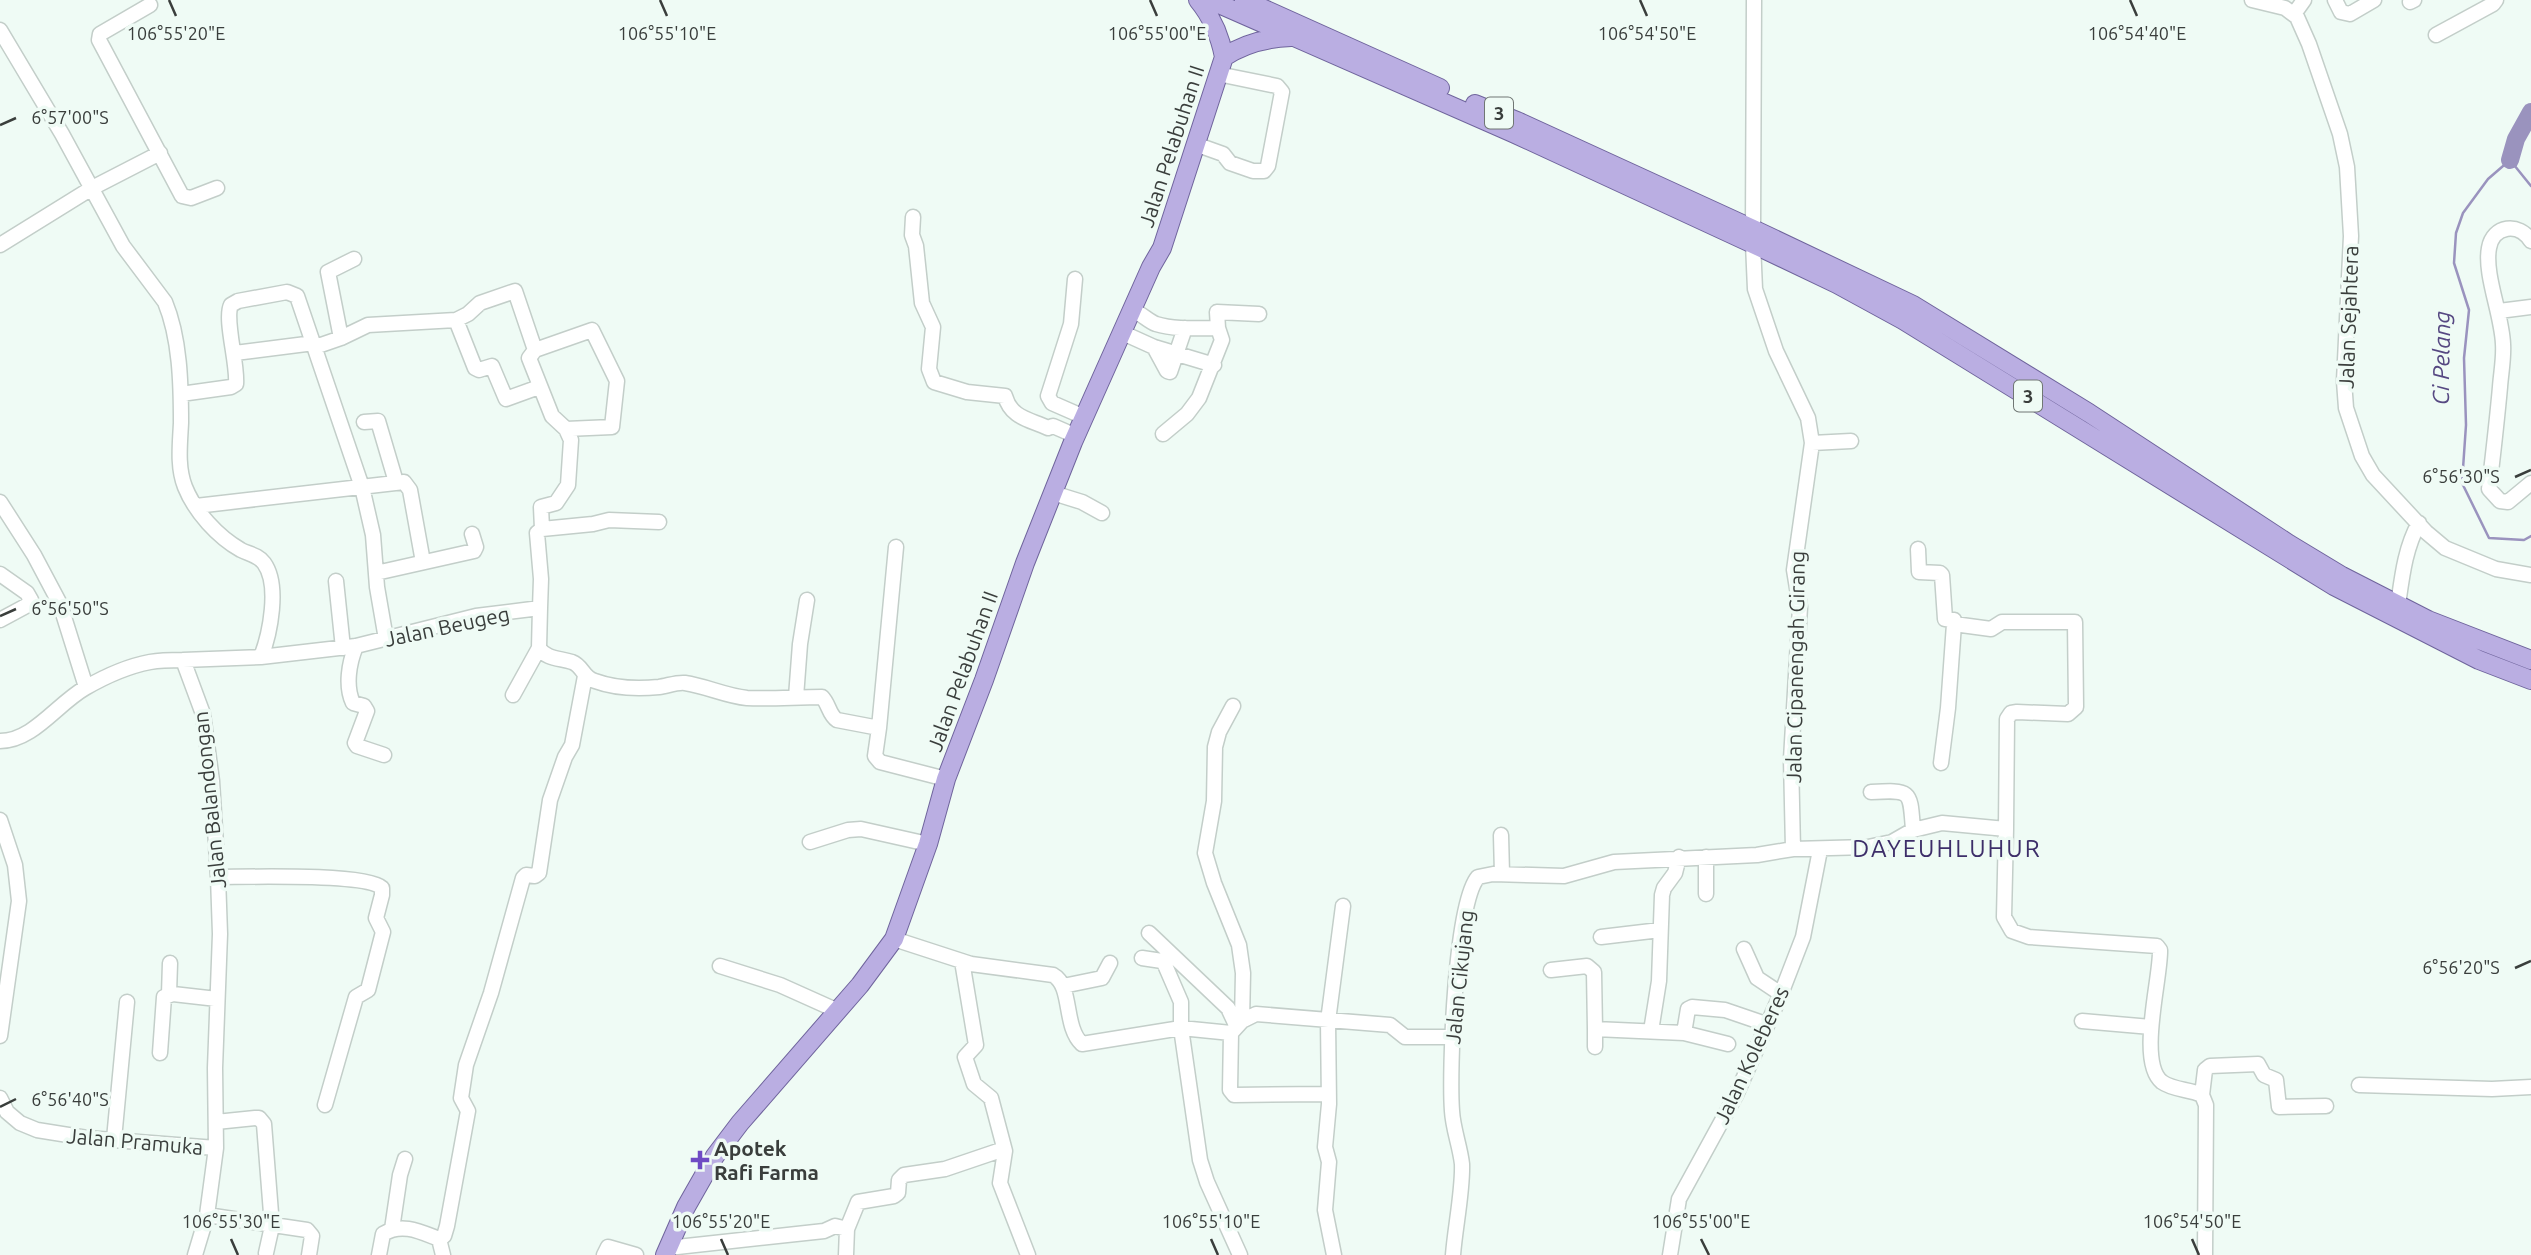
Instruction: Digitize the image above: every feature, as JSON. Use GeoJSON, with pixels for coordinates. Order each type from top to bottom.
{"type":"FeatureCollection","features":[{"type":"Feature","properties":{"kind":"main road"},"geometry":{"type":"LineString","coordinates":[[1198,0],[1220,39],[1221,66]]}},
{"type":"Feature","properties":{"kind":"main road","name":"3"},"geometry":{"type":"LineString","coordinates":[[1210,0],[1296,31],[1753,236],[1903,320],[2445,643],[2531,680]]}},
{"type":"Feature","properties":{"kind":"main road","name":"3"},"geometry":{"type":"LineString","coordinates":[[1244,0],[1296,31]]}},
{"type":"Feature","properties":{"kind":"main road"},"geometry":{"type":"LineString","coordinates":[[1221,66],[1239,47],[1296,31],[1274,0]]}},
{"type":"Feature","properties":{"kind":"main road","name":"Jalan Pelabuhan II"},"geometry":{"type":"LineString","coordinates":[[666,1252],[686,1207],[715,1156],[740,1123],[838,1011],[894,939],[928,844],[946,779],[1024,565],[1084,417],[1162,248],[1221,66]]}},
{"type":"Feature","properties":{"kind":"main road","name":"3"},"geometry":{"type":"LineString","coordinates":[[2338,581],[2531,660]]}},
{"type":"Feature","properties":{"kind":"street","name":"Jalan Cipanengah Girang"},"geometry":{"type":"LineString","coordinates":[[1754,0],[1755,289],[1779,360],[1808,418],[1812,443],[1794,570],[1800,607],[1791,759],[1793,849]]}},
{"type":"Feature","properties":{"kind":"street"},"geometry":{"type":"LineString","coordinates":[[2252,0],[2285,8],[2294,14],[2304,0]]}},
{"type":"Feature","properties":{"kind":"street"},"geometry":{"type":"LineString","coordinates":[[2335,0],[2341,12],[2346,14],[2374,0]]}},
{"type":"Feature","properties":{"kind":"street"},"geometry":{"type":"LineString","coordinates":[[2436,35],[2496,0]]}},
{"type":"Feature","properties":{"kind":"street"},"geometry":{"type":"LineString","coordinates":[[150,5],[98,37],[178,191],[185,198],[217,188]]}},
{"type":"Feature","properties":{"kind":"street","name":"Jalan Sejahtera"},"geometry":{"type":"LineString","coordinates":[[2294,14],[2309,44],[2340,134],[2347,167],[2351,236],[2344,381],[2346,408],[2354,437],[2373,475],[2445,548],[2496,569],[2531,575]]}},
{"type":"Feature","properties":{"kind":"street"},"geometry":{"type":"LineString","coordinates":[[0,30],[123,246],[165,302],[175,342],[181,394],[181,474],[190,498],[231,543],[256,556],[267,569],[271,594],[271,620],[261,657],[142,664],[86,687],[57,707],[26,734],[16,739],[0,741]]}},
{"type":"Feature","properties":{"kind":"street"},"geometry":{"type":"LineString","coordinates":[[1195,144],[1223,154],[1230,163],[1253,171],[1264,171],[1268,166],[1282,92],[1277,86],[1221,66]]}},
{"type":"Feature","properties":{"kind":"street"},"geometry":{"type":"LineString","coordinates":[[0,245],[92,188],[160,153]]}},
{"type":"Feature","properties":{"kind":"street"},"geometry":{"type":"LineString","coordinates":[[912,217],[922,303],[933,327],[929,369],[934,382],[956,390],[1005,396],[1016,415],[1076,436]]}},
{"type":"Feature","properties":{"kind":"street"},"geometry":{"type":"LineString","coordinates":[[2531,241],[2519,229],[2511,227],[2494,234],[2487,260],[2499,311],[2503,346],[2489,489],[2500,501],[2508,502],[2531,483]]}},
{"type":"Feature","properties":{"kind":"street"},"geometry":{"type":"LineString","coordinates":[[341,338],[328,272],[354,258]]}},
{"type":"Feature","properties":{"kind":"street"},"geometry":{"type":"LineString","coordinates":[[1075,279],[1072,324],[1048,396],[1052,403],[1084,417]]}},
{"type":"Feature","properties":{"kind":"street"},"geometry":{"type":"LineString","coordinates":[[235,353],[315,345],[341,338],[368,325],[456,320],[480,303],[516,291],[535,350]]}},
{"type":"Feature","properties":{"kind":"street"},"geometry":{"type":"LineString","coordinates":[[181,394],[234,386],[237,381],[228,313],[231,305],[287,292],[297,296],[362,487],[373,535],[386,639]]}},
{"type":"Feature","properties":{"kind":"street"},"geometry":{"type":"LineString","coordinates":[[2499,311],[2531,307]]}},
{"type":"Feature","properties":{"kind":"street"},"geometry":{"type":"LineString","coordinates":[[1132,310],[1142,313],[1153,323],[1185,328],[1218,328]]}},
{"type":"Feature","properties":{"kind":"street"},"geometry":{"type":"LineString","coordinates":[[1163,434],[1194,407],[1214,365],[1222,340],[1216,317],[1219,311],[1259,314]]}},
{"type":"Feature","properties":{"kind":"street"},"geometry":{"type":"LineString","coordinates":[[456,320],[475,368],[479,370],[492,366],[506,399],[540,387]]}},
{"type":"Feature","properties":{"kind":"street"},"geometry":{"type":"LineString","coordinates":[[1154,347],[1168,372],[1185,328]]}},
{"type":"Feature","properties":{"kind":"street"},"geometry":{"type":"LineString","coordinates":[[542,528],[541,506],[556,503],[568,485],[572,445],[566,429],[552,416],[528,358],[535,350],[592,330],[617,385],[612,427],[566,429]]}},
{"type":"Feature","properties":{"kind":"street"},"geometry":{"type":"LineString","coordinates":[[1123,333],[1154,347],[1214,365]]}},
{"type":"Feature","properties":{"kind":"street"},"geometry":{"type":"LineString","coordinates":[[363,422],[378,421],[396,482]]}},
{"type":"Feature","properties":{"kind":"street"},"geometry":{"type":"LineString","coordinates":[[1812,443],[1851,441]]}},
{"type":"Feature","properties":{"kind":"street"},"geometry":{"type":"LineString","coordinates":[[196,506],[404,482],[409,486],[423,562]]}},
{"type":"Feature","properties":{"kind":"street"},"geometry":{"type":"LineString","coordinates":[[1053,493],[1082,502],[1102,513]]}},
{"type":"Feature","properties":{"kind":"street"},"geometry":{"type":"LineString","coordinates":[[0,502],[34,555],[60,604],[86,687]]}},
{"type":"Feature","properties":{"kind":"street"},"geometry":{"type":"LineString","coordinates":[[540,608],[541,579],[537,533],[542,528],[609,520],[659,522]]}},
{"type":"Feature","properties":{"kind":"street"},"geometry":{"type":"LineString","coordinates":[[2398,605],[2404,565],[2418,523]]}},
{"type":"Feature","properties":{"kind":"street"},"geometry":{"type":"LineString","coordinates":[[376,573],[474,551],[476,548],[472,534]]}},
{"type":"Feature","properties":{"kind":"street"},"geometry":{"type":"LineString","coordinates":[[896,548],[875,756],[880,762],[946,779]]}},
{"type":"Feature","properties":{"kind":"street"},"geometry":{"type":"LineString","coordinates":[[1918,549],[1919,572],[1940,573],[1945,619],[1954,620],[1941,762]]}},
{"type":"Feature","properties":{"kind":"street"},"geometry":{"type":"LineString","coordinates":[[0,574],[27,593],[31,600],[26,606],[0,620]]}},
{"type":"Feature","properties":{"kind":"street"},"geometry":{"type":"LineString","coordinates":[[336,581],[352,656],[348,690],[353,703],[364,706],[367,711],[355,743],[384,755]]}},
{"type":"Feature","properties":{"kind":"street"},"geometry":{"type":"LineString","coordinates":[[796,697],[807,600]]}},
{"type":"Feature","properties":{"kind":"street","name":"Jalan Beugeg"},"geometry":{"type":"LineString","coordinates":[[261,657],[350,647],[476,616],[540,608],[539,648]]}},
{"type":"Feature","properties":{"kind":"street"},"geometry":{"type":"LineString","coordinates":[[1954,625],[1992,629],[2002,621],[2075,622],[2076,707],[2073,712],[2068,715],[2017,712],[2011,713],[2007,719],[2004,917],[2012,932],[2029,937],[2157,946],[2160,958],[2151,1027],[2153,1068],[2164,1084],[2202,1095]]}},
{"type":"Feature","properties":{"kind":"street"},"geometry":{"type":"LineString","coordinates":[[439,1239],[444,1236],[447,1226],[468,1111],[461,1098],[466,1065],[491,993],[523,878],[539,873],[550,800],[572,745],[584,676],[580,667],[574,663],[548,657],[539,648],[513,695]]}},
{"type":"Feature","properties":{"kind":"street","name":"Jalan Balandongan"},"geometry":{"type":"LineString","coordinates":[[183,660],[203,714],[212,780],[220,934],[216,1147]]}},
{"type":"Feature","properties":{"kind":"street"},"geometry":{"type":"LineString","coordinates":[[584,676],[597,682],[629,687],[656,687],[682,682],[747,698],[822,697],[827,702],[832,717],[837,720],[879,728]]}},
{"type":"Feature","properties":{"kind":"street"},"geometry":{"type":"LineString","coordinates":[[1233,706],[1219,732],[1216,747],[1214,801],[1205,853],[1239,945],[1243,973],[1230,1090],[1234,1095],[1328,1094]]}},
{"type":"Feature","properties":{"kind":"street"},"geometry":{"type":"LineString","coordinates":[[1871,792],[1901,791],[1907,795],[1910,800],[1913,830]]}},
{"type":"Feature","properties":{"kind":"street"},"geometry":{"type":"LineString","coordinates":[[0,820],[18,883],[19,901],[0,1036]]}},
{"type":"Feature","properties":{"kind":"street","name":"Jalan Cikujang"},"geometry":{"type":"LineString","coordinates":[[1453,1255],[1462,1164],[1452,1115],[1452,1037],[1462,927],[1470,890],[1478,877],[1502,874],[1564,876],[1614,862],[1757,855],[1793,849],[1820,850],[1885,844],[1913,830],[1942,823],[2006,829]]}},
{"type":"Feature","properties":{"kind":"street"},"geometry":{"type":"LineString","coordinates":[[810,842],[848,830],[862,829],[928,844]]}},
{"type":"Feature","properties":{"kind":"street"},"geometry":{"type":"LineString","coordinates":[[1501,835],[1502,874]]}},
{"type":"Feature","properties":{"kind":"street","name":"Jalan Koleberes"},"geometry":{"type":"LineString","coordinates":[[1670,1255],[1679,1199],[1736,1095],[1781,993],[1808,916],[1811,886],[1820,850]]}},
{"type":"Feature","properties":{"kind":"street"},"geometry":{"type":"LineString","coordinates":[[1651,1031],[1659,981],[1664,888],[1675,873],[1679,857]]}},
{"type":"Feature","properties":{"kind":"street"},"geometry":{"type":"LineString","coordinates":[[1706,857],[1706,894]]}},
{"type":"Feature","properties":{"kind":"street"},"geometry":{"type":"LineString","coordinates":[[218,877],[325,878],[373,883],[382,888],[376,918],[383,932],[371,980],[368,990],[356,997],[325,1105]]}},
{"type":"Feature","properties":{"kind":"street"},"geometry":{"type":"LineString","coordinates":[[1334,1255],[1325,1210],[1329,1170],[1325,1147],[1328,1021],[1343,906]]}},
{"type":"Feature","properties":{"kind":"street"},"geometry":{"type":"LineString","coordinates":[[1601,937],[1660,930]]}},
{"type":"Feature","properties":{"kind":"street"},"geometry":{"type":"LineString","coordinates":[[1149,933],[1228,1008],[1236,1026]]}},
{"type":"Feature","properties":{"kind":"street"},"geometry":{"type":"LineString","coordinates":[[894,939],[962,961],[1048,973],[1059,978],[1073,1033],[1082,1044],[1181,1028],[1236,1026],[1256,1014],[1390,1025],[1405,1037],[1452,1037]]}},
{"type":"Feature","properties":{"kind":"street"},"geometry":{"type":"LineString","coordinates":[[1744,949],[1757,978],[1781,993]]}},
{"type":"Feature","properties":{"kind":"street"},"geometry":{"type":"LineString","coordinates":[[1142,958],[1162,961],[1181,1002],[1181,1028],[1200,1160],[1240,1255]]}},
{"type":"Feature","properties":{"kind":"street"},"geometry":{"type":"LineString","coordinates":[[962,961],[976,1045],[965,1057],[974,1084],[991,1098],[1004,1149],[1000,1183],[1028,1255]]}},
{"type":"Feature","properties":{"kind":"street"},"geometry":{"type":"LineString","coordinates":[[169,994],[170,963]]}},
{"type":"Feature","properties":{"kind":"street"},"geometry":{"type":"LineString","coordinates":[[1063,986],[1102,978],[1110,963]]}},
{"type":"Feature","properties":{"kind":"street"},"geometry":{"type":"LineString","coordinates":[[1551,970],[1587,965],[1594,972],[1595,1046]]}},
{"type":"Feature","properties":{"kind":"street"},"geometry":{"type":"LineString","coordinates":[[720,967],[780,985],[838,1011]]}},
{"type":"Feature","properties":{"kind":"street"},"geometry":{"type":"LineString","coordinates":[[160,1052],[164,997],[169,994],[217,999]]}},
{"type":"Feature","properties":{"kind":"street"},"geometry":{"type":"LineString","coordinates":[[114,1139],[127,1002]]}},
{"type":"Feature","properties":{"kind":"street"},"geometry":{"type":"LineString","coordinates":[[1684,1033],[1688,1009],[1695,1006],[1725,1010],[1766,1024]]}},
{"type":"Feature","properties":{"kind":"street"},"geometry":{"type":"LineString","coordinates":[[2082,1021],[2151,1027]]}},
{"type":"Feature","properties":{"kind":"street"},"geometry":{"type":"LineString","coordinates":[[1595,1028],[1684,1033],[1728,1044]]}},
{"type":"Feature","properties":{"kind":"street"},"geometry":{"type":"LineString","coordinates":[[2205,1255],[2207,1114],[2202,1095],[2205,1070],[2210,1066],[2258,1065],[2264,1075],[2276,1080],[2279,1107],[2326,1106]]}},
{"type":"Feature","properties":{"kind":"street"},"geometry":{"type":"LineString","coordinates":[[2359,1085],[2493,1089],[2531,1087]]}},
{"type":"Feature","properties":{"kind":"street","name":"Jalan Pramuka"},"geometry":{"type":"LineString","coordinates":[[0,1098],[7,1112],[20,1123],[37,1130],[87,1138],[216,1147],[207,1216],[195,1255]]}},
{"type":"Feature","properties":{"kind":"street"},"geometry":{"type":"LineString","coordinates":[[216,1122],[259,1118],[264,1124],[272,1226],[265,1253]]}},
{"type":"Feature","properties":{"kind":"street"},"geometry":{"type":"LineString","coordinates":[[846,1255],[847,1229],[858,1202],[896,1195],[899,1180],[904,1175],[945,1169],[1004,1149]]}},
{"type":"Feature","properties":{"kind":"street"},"geometry":{"type":"LineString","coordinates":[[392,1229],[405,1159]]}},
{"type":"Feature","properties":{"kind":"street"},"geometry":{"type":"LineString","coordinates":[[207,1216],[309,1231],[312,1236],[309,1255]]}},
{"type":"Feature","properties":{"kind":"street"},"geometry":{"type":"LineString","coordinates":[[666,1252],[699,1250],[824,1231],[835,1226],[847,1229]]}},
{"type":"Feature","properties":{"kind":"street"},"geometry":{"type":"LineString","coordinates":[[379,1255],[381,1237],[392,1229],[421,1230],[439,1239],[443,1255]]}},
{"type":"Feature","properties":{"kind":"street"},"geometry":{"type":"LineString","coordinates":[[604,1255],[608,1247],[636,1255]]}},
{"type":"Feature","properties":{"kind":"waterway","name":"Ci Pelang"},"geometry":{"type":"LineString","coordinates":[[2510,160],[2516,139],[2531,112]]}},
{"type":"Feature","properties":{"kind":"waterway","name":"Ci Pelang"},"geometry":{"type":"LineString","coordinates":[[2531,186],[2510,160],[2488,179],[2463,213],[2456,233],[2454,263],[2469,310],[2464,358],[2466,425],[2462,483],[2489,538],[2524,540],[2531,536]]}},
{"type":"Feature","properties":{"kind":"place","name":"Apotek Rafi Farma"},"geometry":{"type":"Point","coordinates":[700,1160]}},
{"type":"Feature","properties":{"kind":"district","name":"DAYEUHLUHUR"},"geometry":{"type":"Point","coordinates":[1947,848]}}]}
